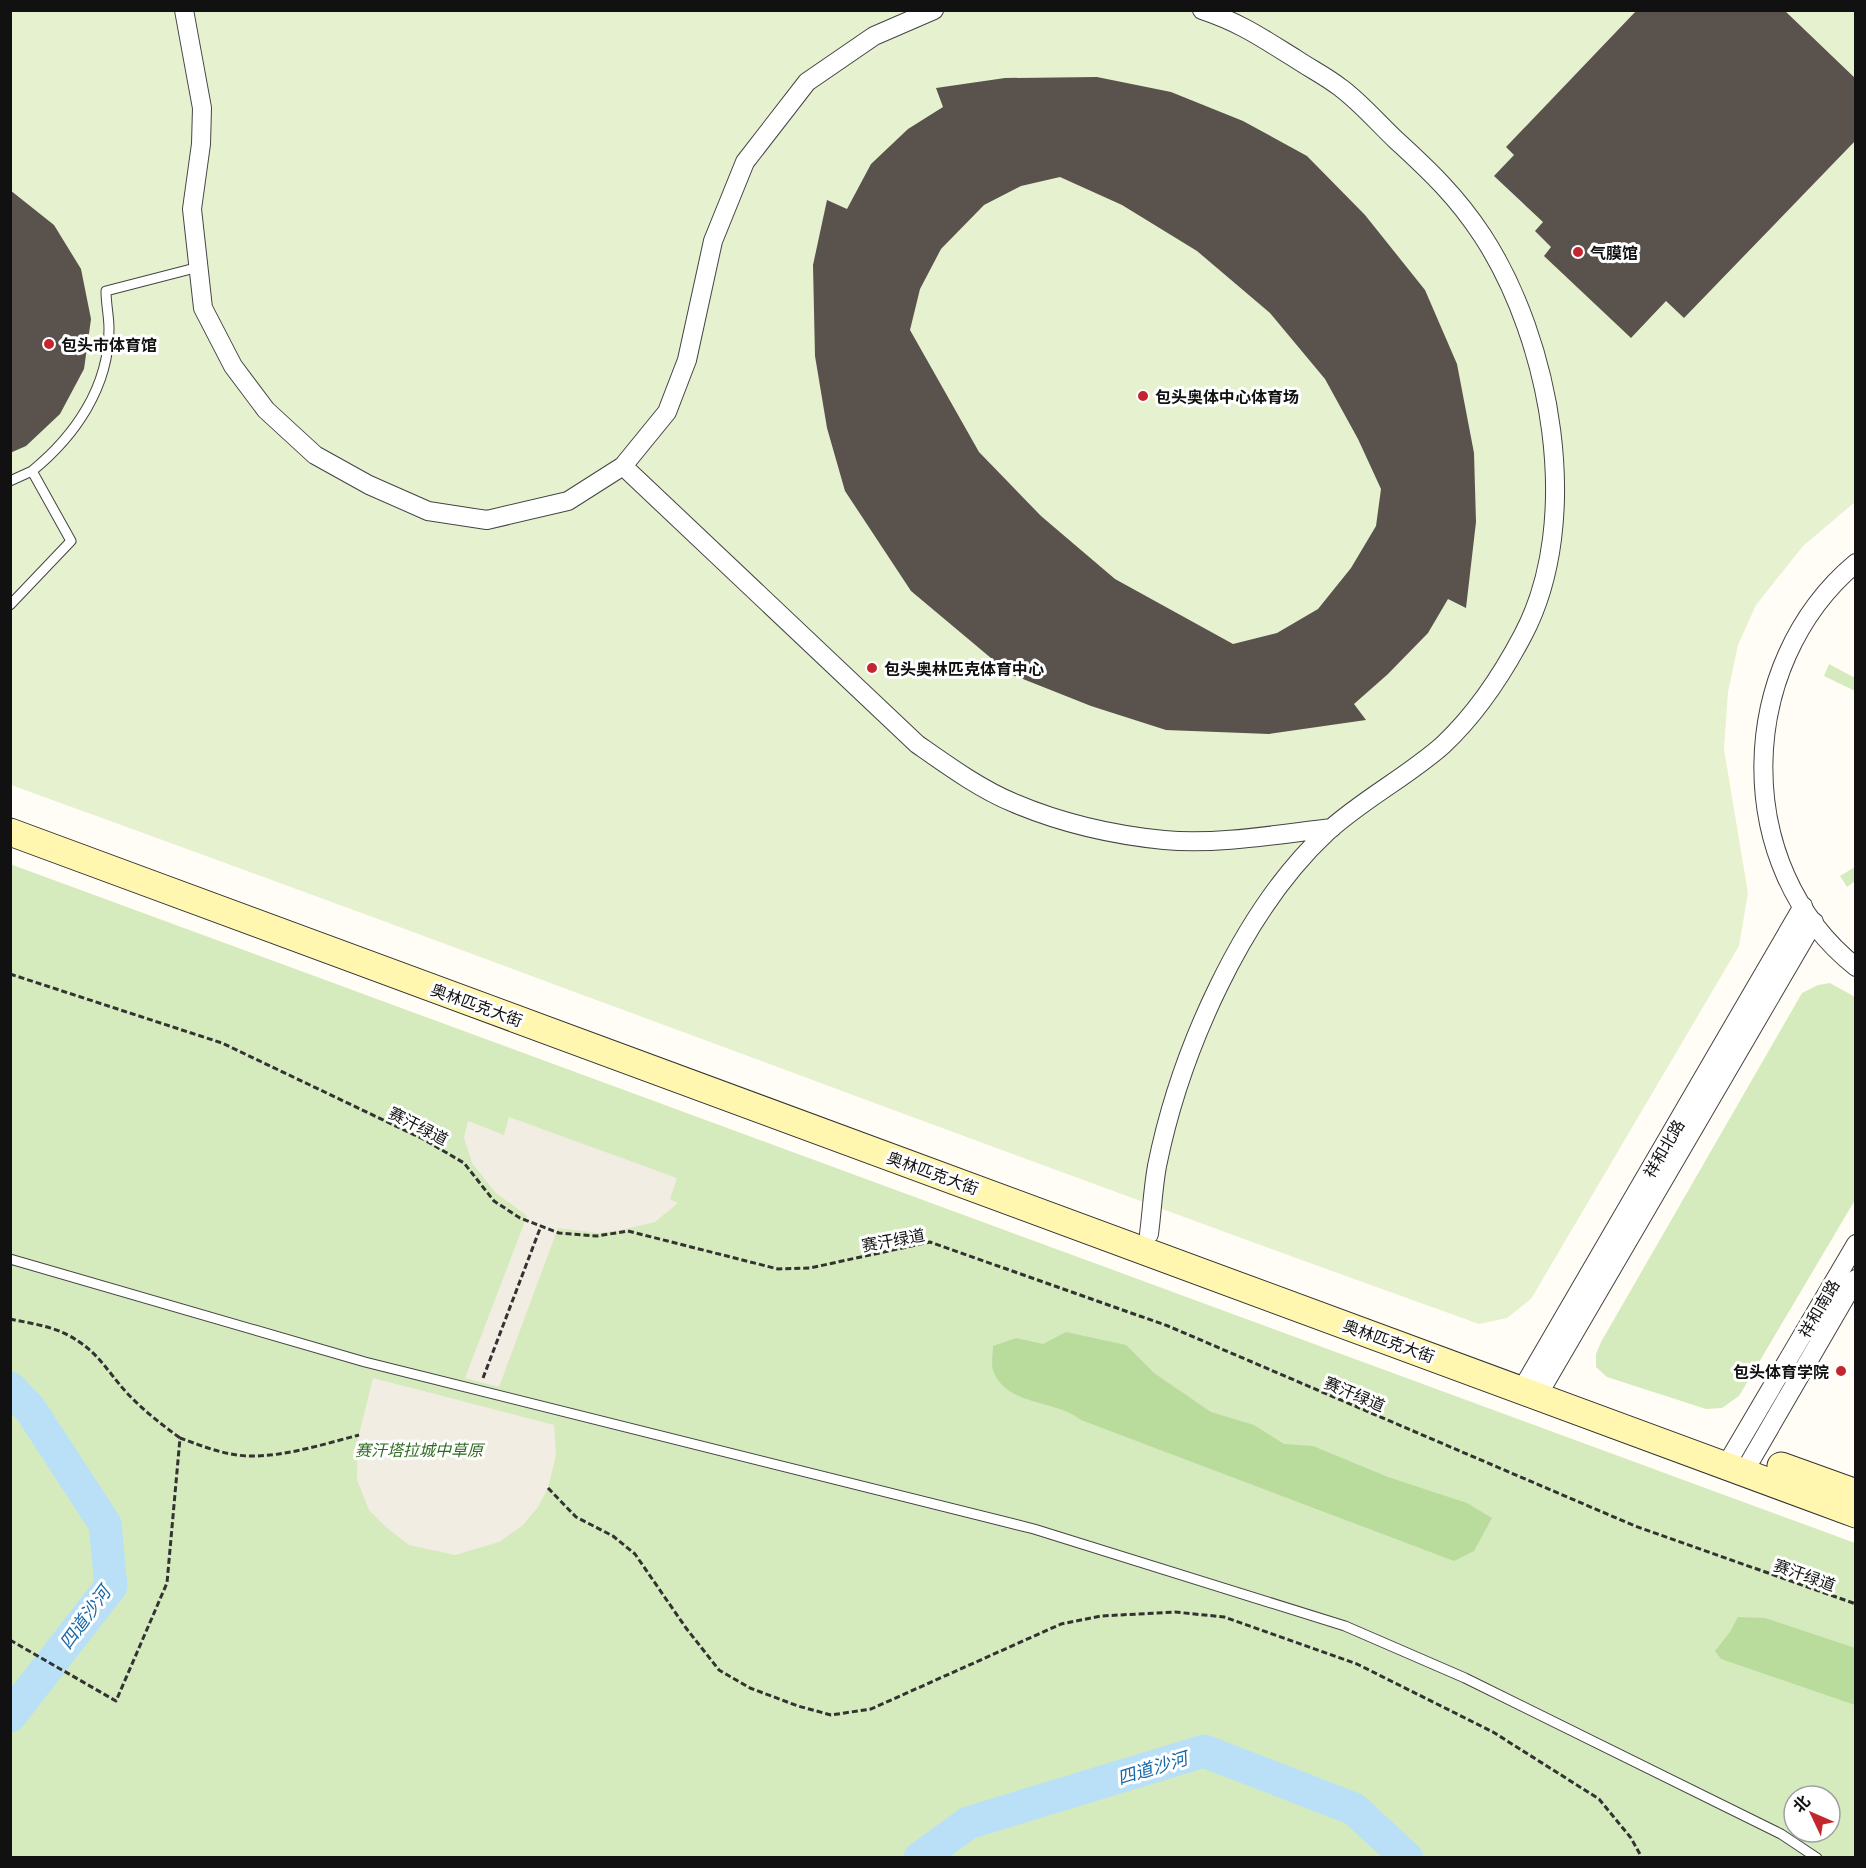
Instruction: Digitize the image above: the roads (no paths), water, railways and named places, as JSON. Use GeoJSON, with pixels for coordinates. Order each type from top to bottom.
{"type":"FeatureCollection","features":[{"type":"Feature","properties":{"kind":"main road","name":"奥林匹克大街"},"geometry":{"type":"LineString","coordinates":[[10,816],[1149,1234],[1535,1385]]}},
{"type":"Feature","properties":{"kind":"main road","name":"奥林匹克大街"},"geometry":{"type":"LineString","coordinates":[[10,832],[1739,1460],[1856,1493]]}},
{"type":"Feature","properties":{"kind":"main road","name":"奥林匹克大街"},"geometry":{"type":"LineString","coordinates":[[1739,1460],[1856,1514]]}},
{"type":"Feature","properties":{"kind":"street"},"geometry":{"type":"LineString","coordinates":[[184,10],[202,108],[201,144],[192,208],[204,308],[233,366],[266,410],[315,455],[369,485],[428,511],[487,520],[568,501],[622,466],[667,412],[687,360],[713,241],[746,162],[807,82],[874,36],[934,10]]}},
{"type":"Feature","properties":{"kind":"street"},"geometry":{"type":"LineString","coordinates":[[1149,1234],[1157,1167],[1196,1038],[1238,949],[1284,880],[1332,828],[1442,745],[1494,686],[1526,630],[1548,566],[1557,492],[1549,417],[1536,358],[1515,295],[1484,238],[1451,192],[1341,88],[1236,21],[1202,10]]}},
{"type":"Feature","properties":{"kind":"street"},"geometry":{"type":"LineString","coordinates":[[622,466],[918,744],[948,765],[1013,803],[1087,827],[1166,840],[1244,838],[1332,828]]}},
{"type":"Feature","properties":{"kind":"street"},"geometry":{"type":"LineString","coordinates":[[1856,563],[1828,589],[1796,635],[1777,678],[1767,715],[1762,771],[1769,826],[1787,877],[1814,922],[1856,967]]}},
{"type":"Feature","properties":{"kind":"street","name":"祥和北路"},"geometry":{"type":"LineString","coordinates":[[1535,1385],[1803,906]]}},
{"type":"Feature","properties":{"kind":"street","name":"祥和北路"},"geometry":{"type":"LineString","coordinates":[[1535,1385],[1814,922]]}},
{"type":"Feature","properties":{"kind":"street","name":"祥和南路"},"geometry":{"type":"LineString","coordinates":[[1739,1460],[1856,1244]]}},
{"type":"Feature","properties":{"kind":"street","name":"祥和南路"},"geometry":{"type":"LineString","coordinates":[[1739,1460],[1856,1279]]}},
{"type":"Feature","properties":{"kind":"lane"},"geometry":{"type":"LineString","coordinates":[[10,481],[32,471],[57,450],[77,426],[93,397],[104,365],[109,329],[106,291],[199,267]]}},
{"type":"Feature","properties":{"kind":"lane"},"geometry":{"type":"LineString","coordinates":[[10,605],[71,541],[32,471]]}},
{"type":"Feature","properties":{"kind":"lane"},"geometry":{"type":"LineString","coordinates":[[10,1259],[365,1362],[478,1392],[1034,1529],[1345,1626],[1476,1683],[1781,1834],[1816,1857]]}},
{"type":"Feature","properties":{"kind":"waterway","name":"四道沙河"},"geometry":{"type":"LineString","coordinates":[[10,1388],[30,1409],[105,1524],[111,1586],[10,1716]]}},
{"type":"Feature","properties":{"kind":"waterway","name":"四道沙河"},"geometry":{"type":"LineString","coordinates":[[920,1858],[968,1823],[1204,1751],[1354,1809],[1407,1858]]}},
{"type":"Feature","properties":{"kind":"place","name":"气膜馆"},"geometry":{"type":"Point","coordinates":[1578,252]}},
{"type":"Feature","properties":{"kind":"place","name":"包头市体育馆"},"geometry":{"type":"Point","coordinates":[49,344]}},
{"type":"Feature","properties":{"kind":"place","name":"包头奥体中心体育场"},"geometry":{"type":"Point","coordinates":[1143,396]}},
{"type":"Feature","properties":{"kind":"place","name":"包头奥林匹克体育中心"},"geometry":{"type":"Point","coordinates":[872,668]}},
{"type":"Feature","properties":{"kind":"place","name":"包头体育学院"},"geometry":{"type":"Point","coordinates":[1841,1371]}},
{"type":"Feature","properties":{"kind":"park label","name":"赛汗塔拉城中草原"},"geometry":{"type":"Point","coordinates":[419,1449]}}]}
